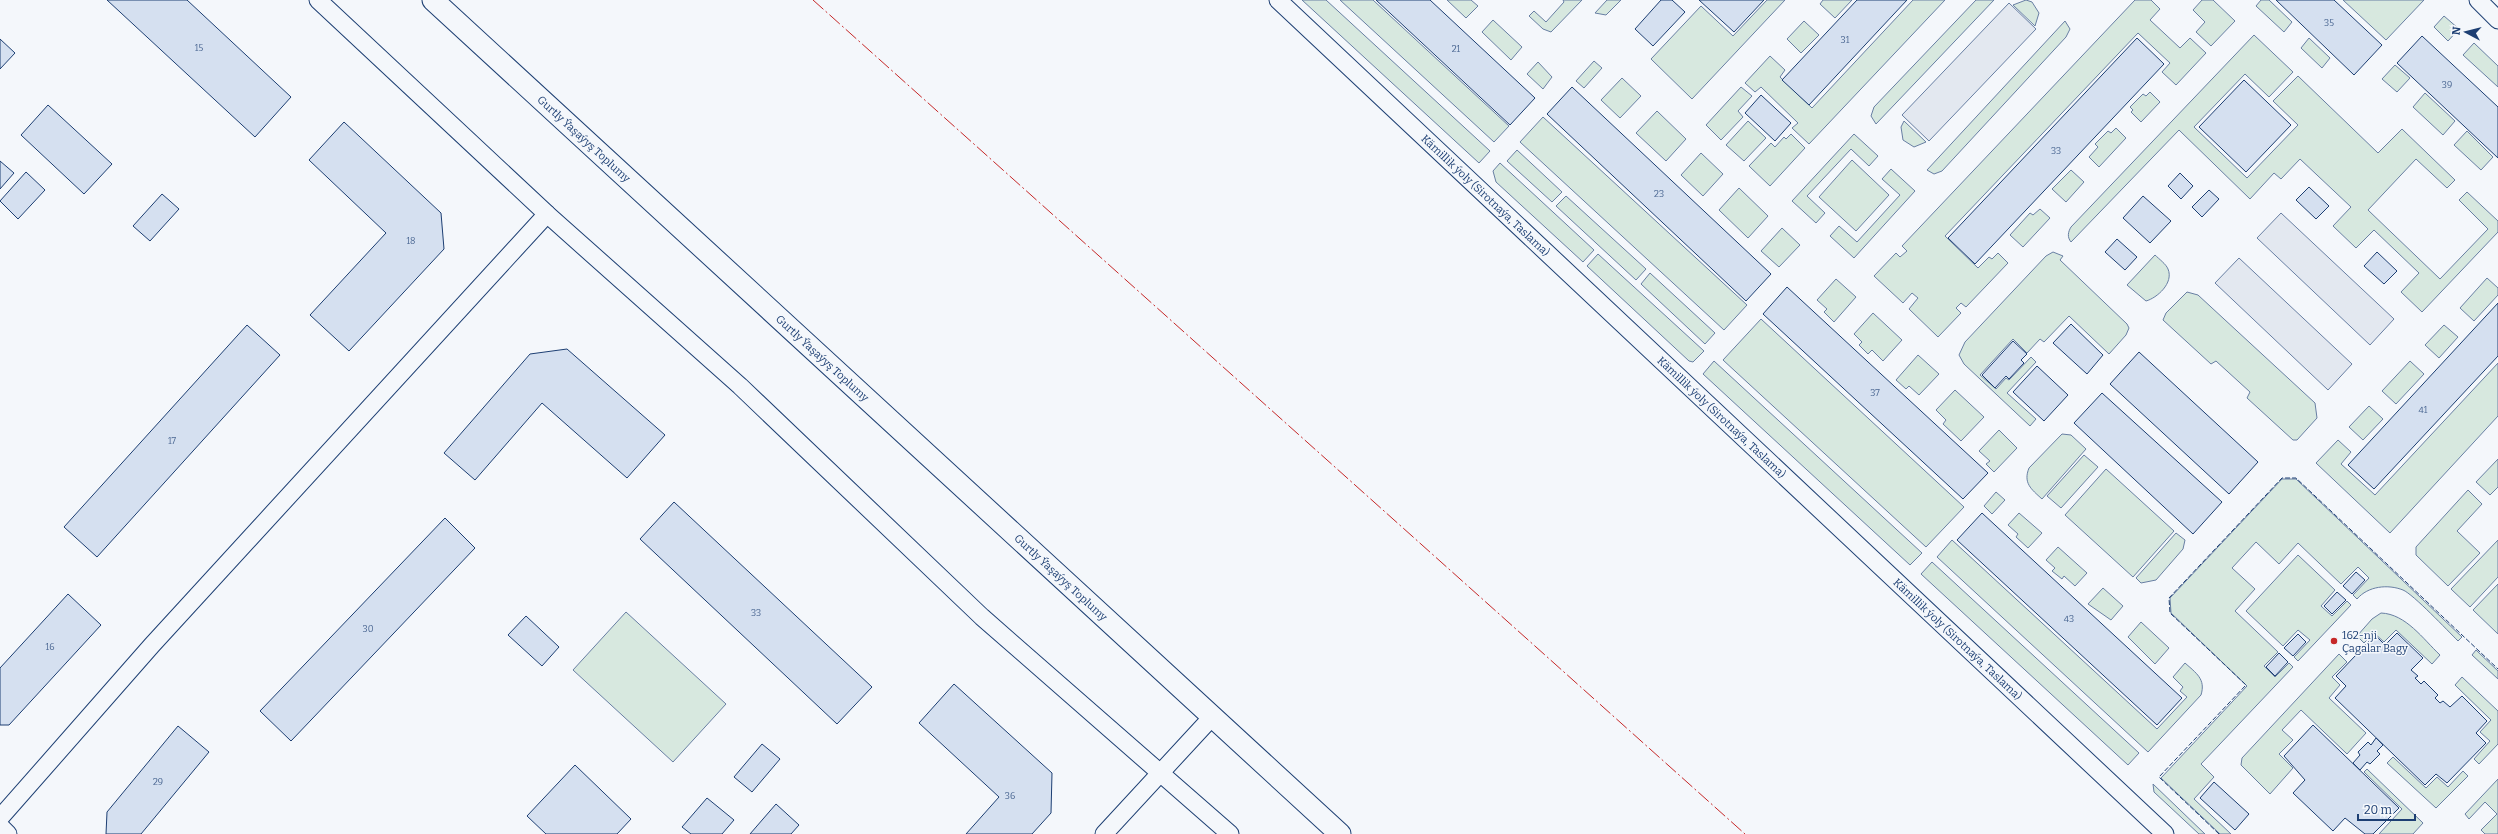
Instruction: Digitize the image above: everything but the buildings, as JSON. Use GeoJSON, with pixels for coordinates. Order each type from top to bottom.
{"type":"FeatureCollection","features":[{"type":"Feature","properties":{"kind":"street"},"geometry":{"type":"LineString","coordinates":[[318,0],[546,214],[740,386],[982,617],[1162,772],[1230,834]]}},
{"type":"Feature","properties":{"kind":"street"},"geometry":{"type":"LineString","coordinates":[[332,0],[339,19]]}},
{"type":"Feature","properties":{"kind":"street","name":"Gurtly Ýaşaýyş Toplumy"},"geometry":{"type":"LineString","coordinates":[[432,0],[1340,834]]}},
{"type":"Feature","properties":{"kind":"street","name":"Kämillik ýoly (Sirotnaýa, Taslama)"},"geometry":{"type":"LineString","coordinates":[[1278,0],[2165,834]]}},
{"type":"Feature","properties":{"kind":"street"},"geometry":{"type":"LineString","coordinates":[[2478,0],[2498,20]]}},
{"type":"Feature","properties":{"kind":"street"},"geometry":{"type":"LineString","coordinates":[[0,818],[152,645],[546,214]]}},
{"type":"Feature","properties":{"kind":"street"},"geometry":{"type":"LineString","coordinates":[[1104,834],[1212,717]]}},
{"type":"Feature","properties":{"kind":"street"},"geometry":{"type":"LineString","coordinates":[[0,826],[8,834]]}},
{"type":"Feature","properties":{"kind":"shaded area"},"geometry":{"type":"Polygon","coordinates":[[[1302,0],[1326,0],[1490,151],[1479,163],[1302,0]]]}},
{"type":"Feature","properties":{"kind":"shaded area"},"geometry":{"type":"Polygon","coordinates":[[[1340,0],[1373,0],[1509,126],[1494,142],[1340,0]]]}},
{"type":"Feature","properties":{"kind":"shaded area"},"geometry":{"type":"Polygon","coordinates":[[[1447,0],[1471,0],[1478,6],[1466,18],[1447,0]]]}},
{"type":"Feature","properties":{"kind":"shaded area"},"geometry":{"type":"Polygon","coordinates":[[[1563,0],[1582,0],[1551,32],[1543,29],[1529,16],[1534,11],[1546,22],[1564,2],[1563,0]]]}},
{"type":"Feature","properties":{"kind":"shaded area"},"geometry":{"type":"Polygon","coordinates":[[[1607,0],[1621,0],[1606,15],[1595,13],[1607,0]]]}},
{"type":"Feature","properties":{"kind":"shaded area"},"geometry":{"type":"Polygon","coordinates":[[[1767,0],[1785,0],[1692,99],[1651,59],[1701,6],[1733,36],[1767,0]]]}},
{"type":"Feature","properties":{"kind":"shaded area"},"geometry":{"type":"Polygon","coordinates":[[[1823,0],[1852,0],[1835,18],[1820,4],[1823,0]]]}},
{"type":"Feature","properties":{"kind":"shaded area"},"geometry":{"type":"Polygon","coordinates":[[[1913,0],[1945,0],[1809,144],[1792,128],[1798,123],[1761,87],[1755,92],[1745,83],[1770,56],[1785,70],[1780,77],[1812,108],[1913,0]]]}},
{"type":"Feature","properties":{"kind":"shaded area"},"geometry":{"type":"Polygon","coordinates":[[[1976,0],[1994,0],[1876,124],[1871,116],[1874,107],[1976,0]]]}},
{"type":"Feature","properties":{"kind":"shaded area"},"geometry":{"type":"Polygon","coordinates":[[[2026,0],[2032,2],[2039,13],[2035,26],[2013,5],[2026,0]]]}},
{"type":"Feature","properties":{"kind":"shaded area"},"geometry":{"type":"Polygon","coordinates":[[[2135,0],[2151,0],[2160,9],[2150,20],[2180,48],[2190,38],[2206,53],[2176,85],[2162,72],[2170,63],[2138,33],[1945,236],[1978,268],[1989,257],[1992,259],[1998,253],[2008,263],[1966,307],[1961,303],[1956,308],[1961,313],[1938,337],[1909,309],[1918,298],[1912,293],[1903,303],[1874,276],[1896,253],[1900,257],[1907,251],[1902,246],[2135,0]]]}},
{"type":"Feature","properties":{"kind":"shaded area"},"geometry":{"type":"Polygon","coordinates":[[[2202,0],[2213,0],[2235,21],[2211,46],[2196,32],[2205,22],[2193,10],[2202,0]]]}},
{"type":"Feature","properties":{"kind":"shaded area"},"geometry":{"type":"Polygon","coordinates":[[[2261,0],[2269,0],[2292,22],[2284,32],[2256,6],[2261,0]]]}},
{"type":"Feature","properties":{"kind":"shaded area"},"geometry":{"type":"Polygon","coordinates":[[[2343,0],[2424,0],[2386,40],[2343,0]]]}},
{"type":"Feature","properties":{"kind":"shaded area"},"geometry":{"type":"Polygon","coordinates":[[[2009,3],[2036,29],[1929,141],[1902,115],[2009,3]]]}},
{"type":"Feature","properties":{"kind":"shaded area"},"geometry":{"type":"Polygon","coordinates":[[[2444,16],[2459,29],[2448,41],[2434,27],[2444,16]]]}},
{"type":"Feature","properties":{"kind":"shaded area"},"geometry":{"type":"Polygon","coordinates":[[[1493,20],[1522,47],[1511,60],[1482,32],[1493,20]]]}},
{"type":"Feature","properties":{"kind":"shaded area"},"geometry":{"type":"Polygon","coordinates":[[[1804,21],[1819,35],[1801,53],[1787,39],[1804,21]]]}},
{"type":"Feature","properties":{"kind":"shaded area"},"geometry":{"type":"Polygon","coordinates":[[[2065,21],[2070,29],[2066,37],[1942,171],[1934,174],[1927,170],[2065,21]]]}},
{"type":"Feature","properties":{"kind":"shaded area"},"geometry":{"type":"Polygon","coordinates":[[[2254,35],[2293,72],[2269,97],[2245,74],[2194,127],[2247,178],[2298,125],[2273,101],[2298,76],[2378,153],[2402,129],[2455,180],[2447,188],[2416,159],[2368,210],[2440,279],[2488,229],[2459,200],[2467,192],[2498,221],[2498,232],[2422,312],[2401,292],[2419,273],[2374,230],[2356,248],[2333,226],[2351,207],[2300,159],[2281,179],[2274,173],[2250,199],[2179,130],[2071,242],[2068,234],[2071,227],[2254,35]]]}},
{"type":"Feature","properties":{"kind":"shaded area"},"geometry":{"type":"Polygon","coordinates":[[[2309,38],[2330,58],[2322,68],[2301,48],[2309,38]]]}},
{"type":"Feature","properties":{"kind":"shaded area"},"geometry":{"type":"Polygon","coordinates":[[[2474,43],[2498,66],[2498,87],[2463,55],[2474,43]]]}},
{"type":"Feature","properties":{"kind":"shaded area"},"geometry":{"type":"Polygon","coordinates":[[[1594,61],[1602,68],[1584,88],[1576,81],[1594,61]]]}},
{"type":"Feature","properties":{"kind":"shaded area"},"geometry":{"type":"Polygon","coordinates":[[[1538,62],[1552,77],[1543,89],[1527,74],[1538,62]]]}},
{"type":"Feature","properties":{"kind":"shaded area"},"geometry":{"type":"Polygon","coordinates":[[[2395,65],[2410,78],[2397,92],[2382,79],[2395,65]]]}},
{"type":"Feature","properties":{"kind":"shaded area"},"geometry":{"type":"Polygon","coordinates":[[[1622,78],[1641,96],[1620,118],[1601,100],[1622,78]]]}},
{"type":"Feature","properties":{"kind":"shaded area"},"geometry":{"type":"Polygon","coordinates":[[[1741,87],[1752,96],[1738,111],[1743,117],[1721,140],[1706,125],[1741,87]]]}},
{"type":"Feature","properties":{"kind":"shaded area"},"geometry":{"type":"Polygon","coordinates":[[[2150,92],[2160,102],[2141,122],[2131,112],[2133,110],[2130,107],[2143,94],[2146,96],[2150,92]]]}},
{"type":"Feature","properties":{"kind":"shaded area"},"geometry":{"type":"Polygon","coordinates":[[[2425,93],[2455,121],[2443,135],[2413,107],[2425,93]]]}},
{"type":"Feature","properties":{"kind":"shaded area"},"geometry":{"type":"Polygon","coordinates":[[[1657,111],[1686,139],[1666,161],[1636,133],[1657,111]]]}},
{"type":"Feature","properties":{"kind":"shaded area"},"geometry":{"type":"Polygon","coordinates":[[[1543,117],[1747,305],[1724,330],[1520,142],[1543,117]]]}},
{"type":"Feature","properties":{"kind":"shaded area"},"geometry":{"type":"Polygon","coordinates":[[[1748,121],[1766,138],[1744,161],[1726,145],[1748,121]]]}},
{"type":"Feature","properties":{"kind":"shaded area"},"geometry":{"type":"Polygon","coordinates":[[[1904,121],[1926,142],[1914,147],[1903,140],[1901,127],[1904,121]]]}},
{"type":"Feature","properties":{"kind":"shaded area"},"geometry":{"type":"Polygon","coordinates":[[[2116,128],[2126,138],[2099,167],[2089,157],[2098,147],[2095,144],[2108,131],[2111,133],[2116,128]]]}},
{"type":"Feature","properties":{"kind":"shaded area"},"geometry":{"type":"Polygon","coordinates":[[[2467,131],[2493,157],[2481,170],[2454,145],[2467,131]]]}},
{"type":"Feature","properties":{"kind":"shaded area"},"geometry":{"type":"Polygon","coordinates":[[[1791,134],[1805,148],[1770,186],[1749,166],[1771,143],[1775,147],[1784,137],[1786,139],[1791,134]]]}},
{"type":"Feature","properties":{"kind":"shaded area"},"geometry":{"type":"Polygon","coordinates":[[[1854,134],[1878,156],[1869,166],[1851,149],[1807,196],[1825,213],[1816,223],[1792,201],[1854,134]]]}},
{"type":"Feature","properties":{"kind":"shaded area"},"geometry":{"type":"Polygon","coordinates":[[[1517,150],[1562,192],[1552,202],[1507,161],[1517,150]]]}},
{"type":"Feature","properties":{"kind":"shaded area"},"geometry":{"type":"Polygon","coordinates":[[[1701,153],[1723,174],[1703,196],[1681,175],[1701,153]]]}},
{"type":"Feature","properties":{"kind":"shaded area"},"geometry":{"type":"Polygon","coordinates":[[[1852,160],[1889,195],[1856,231],[1819,197],[1852,160]]]}},
{"type":"Feature","properties":{"kind":"shaded area"},"geometry":{"type":"Polygon","coordinates":[[[1500,163],[1594,250],[1583,262],[1496,182],[1493,171],[1500,163]]]}},
{"type":"Feature","properties":{"kind":"shaded area"},"geometry":{"type":"Polygon","coordinates":[[[1891,169],[1915,191],[1854,258],[1830,236],[1839,226],[1857,242],[1900,195],[1882,179],[1891,169]]]}},
{"type":"Feature","properties":{"kind":"shaded area"},"geometry":{"type":"Polygon","coordinates":[[[2071,170],[2084,182],[2066,202],[2052,189],[2071,170]]]}},
{"type":"Feature","properties":{"kind":"shaded area"},"geometry":{"type":"Polygon","coordinates":[[[1739,188],[1768,216],[1748,238],[1719,210],[1739,188]]]}},
{"type":"Feature","properties":{"kind":"shaded area"},"geometry":{"type":"Polygon","coordinates":[[[1566,196],[1646,269],[1636,280],[1556,206],[1566,196]]]}},
{"type":"Feature","properties":{"kind":"shaded area"},"geometry":{"type":"Polygon","coordinates":[[[2040,209],[2050,218],[2023,247],[2010,235],[2030,213],[2033,215],[2040,209]]]}},
{"type":"Feature","properties":{"kind":"shaded area"},"geometry":{"type":"Polygon","coordinates":[[[2281,213],[2394,319],[2370,345],[2257,238],[2281,213]]]}},
{"type":"Feature","properties":{"kind":"shaded area"},"geometry":{"type":"Polygon","coordinates":[[[1782,228],[1800,245],[1779,267],[1761,251],[1782,228]]]}},
{"type":"Feature","properties":{"kind":"shaded area"},"geometry":{"type":"Polygon","coordinates":[[[2053,252],[2063,256],[2060,260],[2127,324],[2129,328],[2126,335],[2109,354],[2069,316],[2044,342],[2040,339],[2027,353],[2013,339],[1980,375],[1996,389],[2006,378],[2009,380],[2031,357],[2036,362],[2007,393],[2036,419],[2030,426],[1964,364],[1959,355],[1965,342],[2046,256],[2053,252]]]}},
{"type":"Feature","properties":{"kind":"shaded area"},"geometry":{"type":"Polygon","coordinates":[[[1598,254],[1704,351],[1693,362],[1689,361],[1587,266],[1598,254]]]}},
{"type":"Feature","properties":{"kind":"shaded area"},"geometry":{"type":"Polygon","coordinates":[[[2155,255],[2167,267],[2169,279],[2167,284],[2155,297],[2146,301],[2127,285],[2155,255]]]}},
{"type":"Feature","properties":{"kind":"shaded area"},"geometry":{"type":"Polygon","coordinates":[[[2239,258],[2352,364],[2328,390],[2215,283],[2239,258]]]}},
{"type":"Feature","properties":{"kind":"shaded area"},"geometry":{"type":"Polygon","coordinates":[[[1650,273],[1715,333],[1705,344],[1641,284],[1650,273]]]}},
{"type":"Feature","properties":{"kind":"shaded area"},"geometry":{"type":"Polygon","coordinates":[[[2487,278],[2498,288],[2498,295],[2474,321],[2460,308],[2487,278]]]}},
{"type":"Feature","properties":{"kind":"shaded area"},"geometry":{"type":"Polygon","coordinates":[[[1836,279],[1856,297],[1834,322],[1824,312],[1827,309],[1817,300],[1836,279]]]}},
{"type":"Feature","properties":{"kind":"shaded area"},"geometry":{"type":"Polygon","coordinates":[[[2187,292],[2198,295],[2315,403],[2317,418],[2297,440],[2293,440],[2247,398],[2250,392],[2216,361],[2211,364],[2163,320],[2166,313],[2187,292]]]}},
{"type":"Feature","properties":{"kind":"shaded area"},"geometry":{"type":"Polygon","coordinates":[[[1873,313],[1902,340],[1883,361],[1872,350],[1868,354],[1859,345],[1862,342],[1854,334],[1873,313]]]}},
{"type":"Feature","properties":{"kind":"shaded area"},"geometry":{"type":"Polygon","coordinates":[[[1761,319],[1964,507],[1926,547],[1723,360],[1761,319]]]}},
{"type":"Feature","properties":{"kind":"shaded area"},"geometry":{"type":"Polygon","coordinates":[[[2444,325],[2458,337],[2439,358],[2425,345],[2444,325]]]}},
{"type":"Feature","properties":{"kind":"shaded area"},"geometry":{"type":"Polygon","coordinates":[[[1918,355],[1939,374],[1919,395],[1909,386],[1906,389],[1896,380],[1918,355]]]}},
{"type":"Feature","properties":{"kind":"shaded area"},"geometry":{"type":"Polygon","coordinates":[[[1714,361],[1922,553],[1910,565],[1703,374],[1714,361]]]}},
{"type":"Feature","properties":{"kind":"shaded area"},"geometry":{"type":"Polygon","coordinates":[[[2410,361],[2424,374],[2396,404],[2382,391],[2410,361]]]}},
{"type":"Feature","properties":{"kind":"shaded area"},"geometry":{"type":"Polygon","coordinates":[[[2498,363],[2498,416],[2390,533],[2316,463],[2338,440],[2351,452],[2341,464],[2375,495],[2498,363]]]}},
{"type":"Feature","properties":{"kind":"shaded area"},"geometry":{"type":"Polygon","coordinates":[[[1955,390],[1984,417],[1961,441],[1943,424],[1946,420],[1936,410],[1955,390]]]}},
{"type":"Feature","properties":{"kind":"shaded area"},"geometry":{"type":"Polygon","coordinates":[[[2369,406],[2383,419],[2363,440],[2349,427],[2369,406]]]}},
{"type":"Feature","properties":{"kind":"shaded area"},"geometry":{"type":"Polygon","coordinates":[[[1999,430],[2017,448],[1994,472],[1986,464],[1990,461],[1979,451],[1999,430]]]}},
{"type":"Feature","properties":{"kind":"shaded area"},"geometry":{"type":"Polygon","coordinates":[[[2062,434],[2071,435],[2086,449],[2042,499],[2029,485],[2027,473],[2029,468],[2062,434]]]}},
{"type":"Feature","properties":{"kind":"shaded area"},"geometry":{"type":"Polygon","coordinates":[[[2084,455],[2098,467],[2061,508],[2047,496],[2084,455]]]}},
{"type":"Feature","properties":{"kind":"shaded area"},"geometry":{"type":"Polygon","coordinates":[[[2498,459],[2498,487],[2490,495],[2476,482],[2498,459]]]}},
{"type":"Feature","properties":{"kind":"shaded area"},"geometry":{"type":"Polygon","coordinates":[[[2106,469],[2174,531],[2133,577],[2065,515],[2106,469]]]}},
{"type":"Feature","properties":{"kind":"shaded area"},"geometry":{"type":"Polygon","coordinates":[[[2282,479],[2296,479],[2462,637],[2458,641],[2422,605],[2403,590],[2391,587],[2378,587],[2367,591],[2357,599],[2353,595],[2369,578],[2358,567],[2341,584],[2298,543],[2279,564],[2256,542],[2232,568],[2255,589],[2235,611],[2278,652],[2264,666],[2275,677],[2289,663],[2293,667],[2201,764],[2214,777],[2194,799],[2231,834],[2220,834],[2161,778],[2247,686],[2171,613],[2170,598],[2282,479]]]}},
{"type":"Feature","properties":{"kind":"shaded area"},"geometry":{"type":"Polygon","coordinates":[[[2468,490],[2482,504],[2457,531],[2480,553],[2448,586],[2416,555],[2416,547],[2468,490]]]}},
{"type":"Feature","properties":{"kind":"shaded area"},"geometry":{"type":"Polygon","coordinates":[[[1996,492],[2005,500],[1992,514],[1984,506],[1996,492]]]}},
{"type":"Feature","properties":{"kind":"shaded area"},"geometry":{"type":"Polygon","coordinates":[[[2019,513],[2042,533],[2028,548],[2016,537],[2018,534],[2008,525],[2019,513]]]}},
{"type":"Feature","properties":{"kind":"shaded area"},"geometry":{"type":"Polygon","coordinates":[[[2176,533],[2185,540],[2183,549],[2156,580],[2141,583],[2136,578],[2176,533]]]}},
{"type":"Feature","properties":{"kind":"shaded area"},"geometry":{"type":"Polygon","coordinates":[[[1952,540],[2157,729],[2187,697],[2180,691],[2183,687],[2173,677],[2185,663],[2201,680],[2201,695],[2148,752],[1937,557],[1952,540]]]}},
{"type":"Feature","properties":{"kind":"shaded area"},"geometry":{"type":"Polygon","coordinates":[[[2498,540],[2498,577],[2470,607],[2451,589],[2498,540]]]}},
{"type":"Feature","properties":{"kind":"shaded area"},"geometry":{"type":"Polygon","coordinates":[[[2058,547],[2087,573],[2075,586],[2064,576],[2062,579],[2052,571],[2055,568],[2046,560],[2058,547]]]}},
{"type":"Feature","properties":{"kind":"shaded area"},"geometry":{"type":"Polygon","coordinates":[[[2298,555],[2335,590],[2321,606],[2332,616],[2347,601],[2351,605],[2298,661],[2294,657],[2310,640],[2298,630],[2283,646],[2246,611],[2298,555]]]}},
{"type":"Feature","properties":{"kind":"shaded area"},"geometry":{"type":"Polygon","coordinates":[[[1932,562],[2139,753],[2128,765],[1921,574],[1932,562]]]}},
{"type":"Feature","properties":{"kind":"shaded area"},"geometry":{"type":"Polygon","coordinates":[[[2498,584],[2498,634],[2473,610],[2498,584]]]}},
{"type":"Feature","properties":{"kind":"shaded area"},"geometry":{"type":"Polygon","coordinates":[[[2103,588],[2123,606],[2111,620],[2088,604],[2103,588]]]}},
{"type":"Feature","properties":{"kind":"shaded area"},"geometry":{"type":"Polygon","coordinates":[[[626,612],[726,704],[673,762],[573,670],[626,612]]]}},
{"type":"Feature","properties":{"kind":"shaded area"},"geometry":{"type":"Polygon","coordinates":[[[2381,613],[2390,614],[2414,628],[2440,655],[2432,664],[2396,630],[2384,642],[2374,633],[2364,643],[2357,636],[2372,619],[2381,613]]]}},
{"type":"Feature","properties":{"kind":"shaded area"},"geometry":{"type":"Polygon","coordinates":[[[2141,622],[2169,648],[2155,664],[2128,637],[2141,622]]]}},
{"type":"Feature","properties":{"kind":"shaded area"},"geometry":{"type":"Polygon","coordinates":[[[2476,650],[2498,671],[2498,679],[2472,655],[2476,650]]]}},
{"type":"Feature","properties":{"kind":"shaded area"},"geometry":{"type":"Polygon","coordinates":[[[2339,654],[2347,662],[2332,677],[2340,685],[2329,698],[2366,733],[2347,754],[2301,710],[2282,730],[2293,740],[2279,754],[2293,768],[2270,794],[2241,765],[2242,758],[2339,654]]]}},
{"type":"Feature","properties":{"kind":"shaded area"},"geometry":{"type":"Polygon","coordinates":[[[2462,677],[2498,711],[2498,744],[2479,764],[2474,759],[2490,741],[2480,732],[2491,720],[2455,685],[2462,677]]]}},
{"type":"Feature","properties":{"kind":"shaded area"},"geometry":{"type":"Polygon","coordinates":[[[2393,757],[2426,788],[2437,777],[2448,787],[2463,771],[2468,776],[2436,808],[2387,763],[2393,757]]]}},
{"type":"Feature","properties":{"kind":"shaded area"},"geometry":{"type":"Polygon","coordinates":[[[2367,769],[2423,823],[2413,834],[2379,834],[2402,809],[2364,772],[2367,769]]]}},
{"type":"Feature","properties":{"kind":"shaded area"},"geometry":{"type":"Polygon","coordinates":[[[2498,779],[2498,834],[2485,834],[2481,830],[2497,814],[2485,802],[2469,819],[2465,814],[2498,779]]]}},
{"type":"Feature","properties":{"kind":"shaded area"},"geometry":{"type":"Polygon","coordinates":[[[2153,784],[2205,834],[2199,834],[2154,792],[2153,784]]]}},
{"type":"Feature","properties":{"kind":"fence"},"geometry":{"type":"LineString","coordinates":[[2219,834],[2159,777],[2246,685],[2170,613],[2169,598],[2282,478],[2296,478],[2498,669]]}},
{"type":"Feature","properties":{"kind":"power"},"geometry":{"type":"LineString","coordinates":[[813,0],[1745,834]]}},
{"type":"Feature","properties":{"kind":"place","name":"162-nji Çagalar Bagy"},"geometry":{"type":"Point","coordinates":[2334,641]}}]}
